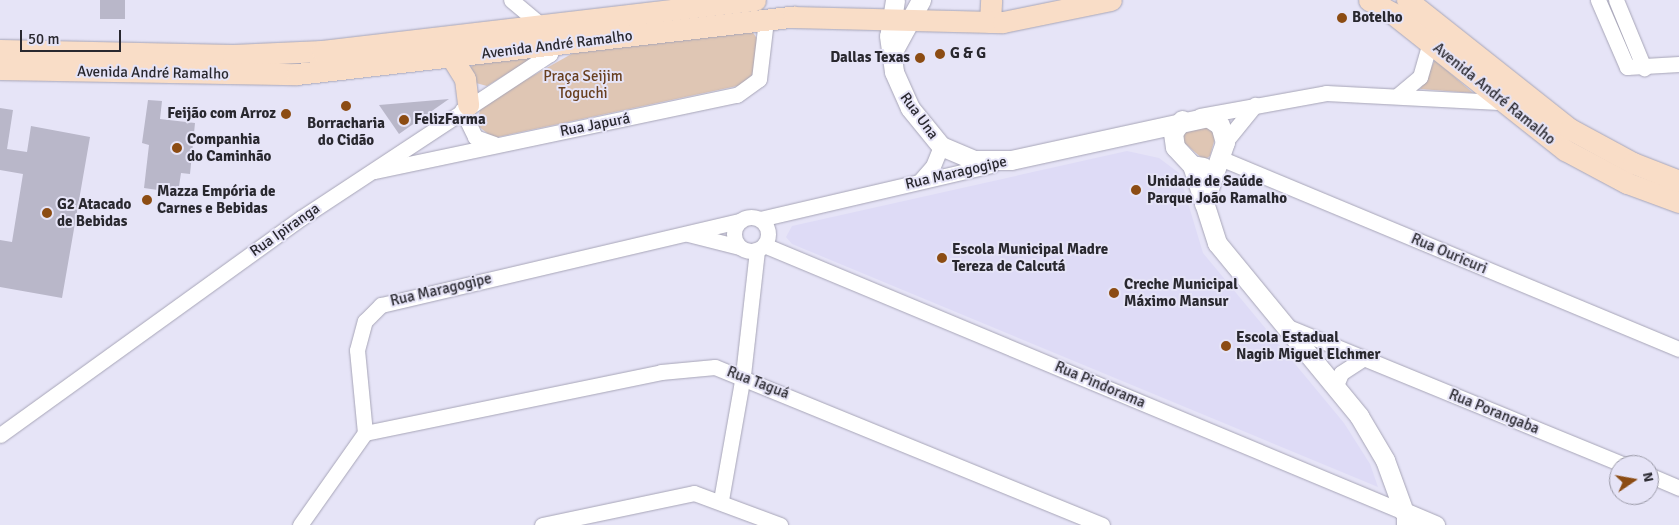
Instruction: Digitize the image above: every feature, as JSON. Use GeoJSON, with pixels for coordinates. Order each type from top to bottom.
{"type":"FeatureCollection","features":[{"type":"Feature","properties":{"kind":"main road","name":"Avenida André Ramalho"},"geometry":{"type":"LineString","coordinates":[[0,50],[233,55],[448,37],[755,0]]}},
{"type":"Feature","properties":{"kind":"main road"},"geometry":{"type":"LineString","coordinates":[[990,22],[991,0]]}},
{"type":"Feature","properties":{"kind":"main road","name":"Avenida André Ramalho"},"geometry":{"type":"LineString","coordinates":[[0,69],[263,75],[448,58],[766,20],[898,13],[990,22],[1111,0]]}},
{"type":"Feature","properties":{"kind":"main road","name":"Avenida André Ramalho"},"geometry":{"type":"LineString","coordinates":[[1370,0],[1430,44],[1499,102],[1585,162],[1679,202]]}},
{"type":"Feature","properties":{"kind":"main road","name":"Avenida André Ramalho"},"geometry":{"type":"LineString","coordinates":[[1407,0],[1570,129],[1633,163],[1679,180]]}},
{"type":"Feature","properties":{"kind":"main road"},"geometry":{"type":"LineString","coordinates":[[448,37],[448,58],[465,79],[465,107]]}},
{"type":"Feature","properties":{"kind":"street"},"geometry":{"type":"LineString","coordinates":[[511,0],[542,26],[553,45]]}},
{"type":"Feature","properties":{"kind":"street"},"geometry":{"type":"LineString","coordinates":[[898,13],[921,0]]}},
{"type":"Feature","properties":{"kind":"street"},"geometry":{"type":"LineString","coordinates":[[1598,0],[1624,64],[1630,69],[1679,64]]}},
{"type":"Feature","properties":{"kind":"street"},"geometry":{"type":"LineString","coordinates":[[1616,0],[1644,68]]}},
{"type":"Feature","properties":{"kind":"street","name":"Rua Una"},"geometry":{"type":"LineString","coordinates":[[898,13],[891,56],[910,108],[941,146],[974,160],[1011,160]]}},
{"type":"Feature","properties":{"kind":"street","name":"Rua Japurá"},"geometry":{"type":"LineString","coordinates":[[366,173],[496,144],[737,95],[759,79],[766,20]]}},
{"type":"Feature","properties":{"kind":"street"},"geometry":{"type":"LineString","coordinates":[[1397,96],[1420,77],[1430,44]]}},
{"type":"Feature","properties":{"kind":"street","name":"Rua Ipiranga"},"geometry":{"type":"LineString","coordinates":[[0,435],[366,173],[465,107],[540,62],[553,45]]}},
{"type":"Feature","properties":{"kind":"street"},"geometry":{"type":"LineString","coordinates":[[1404,518],[1373,437],[1217,243],[1192,165],[1175,147],[1173,133],[1182,120],[1326,93],[1499,102]]}},
{"type":"Feature","properties":{"kind":"street"},"geometry":{"type":"LineString","coordinates":[[1204,203],[1221,154],[1255,105]]}},
{"type":"Feature","properties":{"kind":"street"},"geometry":{"type":"LineString","coordinates":[[465,107],[475,137],[496,144]]}},
{"type":"Feature","properties":{"kind":"street"},"geometry":{"type":"LineString","coordinates":[[1200,116],[1220,125],[1221,154]]}},
{"type":"Feature","properties":{"kind":"street","name":"Rua Maragogipe"},"geometry":{"type":"LineString","coordinates":[[687,233],[740,247],[762,236],[784,212],[1182,120]]}},
{"type":"Feature","properties":{"kind":"street","name":"Rua Maragogipe"},"geometry":{"type":"LineString","coordinates":[[1128,133],[1152,136],[1175,147]]}},
{"type":"Feature","properties":{"kind":"street","name":"Rua Una"},"geometry":{"type":"LineString","coordinates":[[920,181],[933,166],[941,146]]}},
{"type":"Feature","properties":{"kind":"street"},"geometry":{"type":"LineString","coordinates":[[1192,165],[1221,154]]}},
{"type":"Feature","properties":{"kind":"street","name":"Rua Ouricuri"},"geometry":{"type":"LineString","coordinates":[[1221,154],[1679,349]]}},
{"type":"Feature","properties":{"kind":"street"},"geometry":{"type":"LineString","coordinates":[[740,220],[734,231],[740,247]]}},
{"type":"Feature","properties":{"kind":"street","name":"Rua Maragogipe"},"geometry":{"type":"LineString","coordinates":[[365,433],[357,350],[365,321],[381,305],[740,220],[762,236]]}},
{"type":"Feature","properties":{"kind":"street"},"geometry":{"type":"LineString","coordinates":[[721,500],[744,375],[762,236]]}},
{"type":"Feature","properties":{"kind":"street","name":"Rua Pindorama"},"geometry":{"type":"LineString","coordinates":[[762,236],[1404,518],[1435,525]]}},
{"type":"Feature","properties":{"kind":"street","name":"Rua Porangaba"},"geometry":{"type":"LineString","coordinates":[[1282,324],[1609,459]]}},
{"type":"Feature","properties":{"kind":"street"},"geometry":{"type":"LineString","coordinates":[[1335,388],[1341,372],[1364,358]]}},
{"type":"Feature","properties":{"kind":"street","name":"Rua Taguá"},"geometry":{"type":"LineString","coordinates":[[365,433],[690,367],[715,367],[744,375],[1102,525]]}},
{"type":"Feature","properties":{"kind":"street"},"geometry":{"type":"LineString","coordinates":[[300,525],[365,433]]}},
{"type":"Feature","properties":{"kind":"street"},"geometry":{"type":"LineString","coordinates":[[1659,479],[1679,488]]}},
{"type":"Feature","properties":{"kind":"street"},"geometry":{"type":"LineString","coordinates":[[542,525],[682,494],[721,500],[780,525]]}},
{"type":"Feature","properties":{"kind":"shaded area"},"geometry":{"type":"Polygon","coordinates":[[[1127,151],[1159,158],[1179,173],[1203,253],[1344,423],[1370,464],[1378,487],[792,244],[786,237],[792,226],[1127,151]]]}},
{"type":"Feature","properties":{"kind":"green space","name":"Praça Seijim Toguchi"},"geometry":{"type":"Polygon","coordinates":[[[752,31],[758,40],[753,74],[742,85],[493,138],[477,125],[481,105],[575,52],[752,31]]]}},
{"type":"Feature","properties":{"kind":"green space"},"geometry":{"type":"Polygon","coordinates":[[[536,56],[487,86],[476,83],[470,68],[475,63],[536,56]]]}},
{"type":"Feature","properties":{"kind":"green space"},"geometry":{"type":"Polygon","coordinates":[[[1435,60],[1473,93],[1420,89],[1435,60]]]}},
{"type":"Feature","properties":{"kind":"green space"},"geometry":{"type":"Polygon","coordinates":[[[1202,124],[1213,129],[1215,138],[1210,156],[1204,160],[1181,140],[1181,130],[1202,124]]]}},
{"type":"Feature","properties":{"kind":"building"},"geometry":{"type":"Polygon","coordinates":[[[100,0],[125,0],[125,19],[100,19],[100,0]]]}},
{"type":"Feature","properties":{"kind":"building","name":"FelizFarma"},"geometry":{"type":"Polygon","coordinates":[[[449,99],[399,134],[379,105],[449,99]]]}},
{"type":"Feature","properties":{"kind":"building","name":"Companhia do Caminhão"},"geometry":{"type":"Polygon","coordinates":[[[148,100],[162,101],[160,119],[195,123],[190,174],[181,173],[178,193],[144,188],[149,145],[142,143],[148,100]]]}},
{"type":"Feature","properties":{"kind":"building","name":"G2 Atacado de Bebidas"},"geometry":{"type":"Polygon","coordinates":[[[0,108],[13,110],[7,149],[27,152],[31,126],[90,137],[62,298],[0,287],[0,240],[12,242],[23,174],[0,170],[0,108]]]}},
{"type":"Feature","properties":{"kind":"place","name":"Botelho"},"geometry":{"type":"Point","coordinates":[1342,18]}},
{"type":"Feature","properties":{"kind":"place","name":"G & G"},"geometry":{"type":"Point","coordinates":[940,54]}},
{"type":"Feature","properties":{"kind":"place","name":"Dallas Texas"},"geometry":{"type":"Point","coordinates":[920,58]}},
{"type":"Feature","properties":{"kind":"place","name":"Borracharia do Cidão"},"geometry":{"type":"Point","coordinates":[346,106]}},
{"type":"Feature","properties":{"kind":"place","name":"Feijão com Arroz"},"geometry":{"type":"Point","coordinates":[286,114]}},
{"type":"Feature","properties":{"kind":"place","name":"FelizFarma"},"geometry":{"type":"Point","coordinates":[404,120]}},
{"type":"Feature","properties":{"kind":"place","name":"Companhia do Caminhão"},"geometry":{"type":"Point","coordinates":[177,148]}},
{"type":"Feature","properties":{"kind":"place","name":"Unidade de Saúde Parque João Ramalho"},"geometry":{"type":"Point","coordinates":[1136,190]}},
{"type":"Feature","properties":{"kind":"place","name":"Mazza Empória de Carnes e Bebidas"},"geometry":{"type":"Point","coordinates":[147,200]}},
{"type":"Feature","properties":{"kind":"place","name":"G2 Atacado de Bebidas"},"geometry":{"type":"Point","coordinates":[47,213]}},
{"type":"Feature","properties":{"kind":"place","name":"Escola Municipal Madre Tereza de Calcutá"},"geometry":{"type":"Point","coordinates":[942,258]}},
{"type":"Feature","properties":{"kind":"place","name":"Creche Municipal Máximo Mansur"},"geometry":{"type":"Point","coordinates":[1114,293]}},
{"type":"Feature","properties":{"kind":"place","name":"Escola Estadual Nagib Miguel Elchmer"},"geometry":{"type":"Point","coordinates":[1226,346]}}]}
